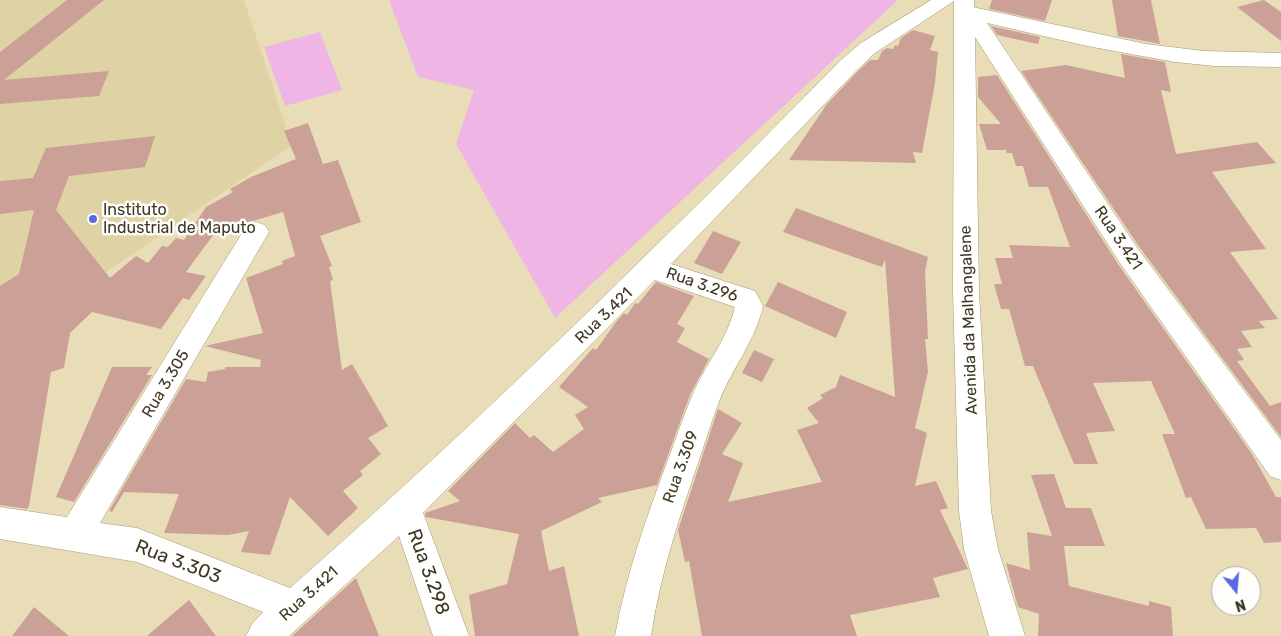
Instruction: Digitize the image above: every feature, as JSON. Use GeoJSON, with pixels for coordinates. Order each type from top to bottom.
{"type":"FeatureCollection","features":[{"type":"Feature","properties":{"kind":"street"},"geometry":{"type":"LineString","coordinates":[[961,6],[1069,35],[1170,54],[1206,58],[1281,60]]}},
{"type":"Feature","properties":{"kind":"street","name":"Rua 3.421"},"geometry":{"type":"LineString","coordinates":[[264,636],[405,508],[652,268],[849,64],[868,48],[961,6],[986,40],[1129,256],[1193,347],[1281,465]]}},
{"type":"Feature","properties":{"kind":"street","name":"Avenida da Malhangalene"},"geometry":{"type":"LineString","coordinates":[[961,6],[966,292],[975,511],[981,549],[1007,636]]}},
{"type":"Feature","properties":{"kind":"street","name":"Rua 3.305"},"geometry":{"type":"LineString","coordinates":[[76,535],[256,232]]}},
{"type":"Feature","properties":{"kind":"street","name":"Rua 3.296"},"geometry":{"type":"LineString","coordinates":[[652,268],[745,299],[749,306]]}},
{"type":"Feature","properties":{"kind":"street","name":"Rua 3.309"},"geometry":{"type":"LineString","coordinates":[[633,636],[636,613],[666,508],[708,393],[733,348],[749,306]]}},
{"type":"Feature","properties":{"kind":"street","name":"Rua 3.298"},"geometry":{"type":"LineString","coordinates":[[405,508],[451,636]]}},
{"type":"Feature","properties":{"kind":"street","name":"Rua 3.303"},"geometry":{"type":"LineString","coordinates":[[0,523],[137,545],[294,607]]}},
{"type":"Feature","properties":{"kind":"shaded area","name":"Instituto Industrial de Maputo"},"geometry":{"type":"Polygon","coordinates":[[[0,0],[244,0],[292,145],[0,345],[0,0]]]}},
{"type":"Feature","properties":{"kind":"shaded area"},"geometry":{"type":"Polygon","coordinates":[[[389,0],[898,0],[555,318],[456,144],[474,90],[418,77],[389,0]]]}},
{"type":"Feature","properties":{"kind":"shaded area"},"geometry":{"type":"Polygon","coordinates":[[[320,32],[342,90],[285,106],[264,47],[320,32]]]}},
{"type":"Feature","properties":{"kind":"building"},"geometry":{"type":"Polygon","coordinates":[[[67,0],[104,0],[4,80],[109,71],[99,96],[0,104],[0,52],[67,0]]]}},
{"type":"Feature","properties":{"kind":"building"},"geometry":{"type":"Polygon","coordinates":[[[992,0],[1052,0],[1045,21],[989,9],[992,0]]]}},
{"type":"Feature","properties":{"kind":"building"},"geometry":{"type":"Polygon","coordinates":[[[1112,0],[1151,0],[1160,44],[1118,36],[1112,0]]]}},
{"type":"Feature","properties":{"kind":"building"},"geometry":{"type":"Polygon","coordinates":[[[1264,0],[1281,12],[1281,41],[1237,7],[1264,0]]]}},
{"type":"Feature","properties":{"kind":"building"},"geometry":{"type":"Polygon","coordinates":[[[991,26],[1040,37],[1038,44],[997,35],[991,26]]]}},
{"type":"Feature","properties":{"kind":"building"},"geometry":{"type":"Polygon","coordinates":[[[913,30],[935,36],[930,50],[938,52],[935,83],[922,153],[913,152],[916,163],[789,160],[827,104],[858,71],[870,60],[878,60],[882,51],[887,48],[893,49],[895,45],[898,46],[901,38],[913,30]]]}},
{"type":"Feature","properties":{"kind":"building"},"geometry":{"type":"Polygon","coordinates":[[[1121,54],[1165,62],[1171,92],[1161,90],[1176,154],[1257,142],[1276,163],[1212,172],[1266,249],[1230,252],[1278,319],[1259,321],[1265,328],[1241,331],[1252,347],[1237,349],[1244,360],[1237,361],[1270,406],[1281,402],[1281,437],[1140,248],[1021,71],[1066,65],[1125,78],[1121,54]]]}},
{"type":"Feature","properties":{"kind":"building"},"geometry":{"type":"Polygon","coordinates":[[[997,75],[1118,264],[1252,454],[1276,497],[1281,497],[1281,542],[1264,543],[1256,528],[1206,529],[1191,497],[1186,498],[1162,434],[1175,434],[1151,381],[1093,383],[1115,431],[1086,433],[1098,464],[1074,464],[1033,366],[1025,366],[1009,309],[1001,309],[994,284],[1002,284],[995,258],[1013,258],[1009,245],[1070,247],[1048,187],[1029,187],[1023,166],[1016,166],[1012,153],[1007,153],[1006,150],[987,150],[979,124],[1001,124],[978,97],[978,77],[997,75]]]}},
{"type":"Feature","properties":{"kind":"building"},"geometry":{"type":"Polygon","coordinates":[[[308,123],[323,164],[338,160],[361,222],[320,236],[332,266],[329,267],[333,280],[330,281],[342,370],[352,364],[388,426],[368,438],[381,454],[360,471],[363,475],[343,491],[358,508],[328,536],[290,497],[270,555],[241,552],[249,531],[228,535],[164,533],[179,494],[124,492],[112,512],[109,511],[186,379],[206,382],[208,372],[225,369],[225,367],[260,367],[261,360],[205,346],[263,333],[246,278],[283,264],[282,261],[295,256],[283,212],[246,223],[220,235],[214,234],[186,272],[206,276],[189,300],[183,298],[161,329],[92,312],[70,333],[64,368],[51,372],[29,506],[27,509],[0,505],[0,286],[19,274],[34,210],[0,214],[0,181],[33,178],[46,148],[155,136],[145,167],[69,176],[56,210],[110,278],[136,256],[148,263],[162,246],[168,247],[176,238],[184,240],[206,207],[233,192],[230,189],[251,177],[296,159],[284,131],[308,123]]]}},
{"type":"Feature","properties":{"kind":"building"},"geometry":{"type":"Polygon","coordinates":[[[796,208],[928,257],[925,271],[928,339],[925,339],[928,372],[915,428],[927,433],[915,486],[936,481],[948,508],[940,510],[968,569],[933,578],[940,597],[850,615],[857,636],[702,636],[689,561],[685,562],[678,530],[718,409],[742,423],[722,454],[743,463],[728,502],[822,482],[797,430],[819,423],[807,408],[823,398],[820,395],[836,387],[840,375],[895,397],[885,259],[882,267],[783,232],[796,208]]]}},
{"type":"Feature","properties":{"kind":"building"},"geometry":{"type":"Polygon","coordinates":[[[713,231],[741,242],[722,274],[694,263],[713,231]]]}},
{"type":"Feature","properties":{"kind":"building"},"geometry":{"type":"Polygon","coordinates":[[[656,282],[694,296],[677,324],[685,328],[677,342],[709,359],[690,395],[657,485],[598,498],[602,502],[541,531],[549,571],[564,566],[579,636],[475,636],[469,595],[507,584],[519,534],[426,517],[425,513],[460,501],[448,491],[515,423],[530,438],[534,435],[553,452],[584,429],[575,415],[588,407],[559,387],[593,348],[596,350],[624,313],[627,315],[635,303],[638,304],[656,282]]]}},
{"type":"Feature","properties":{"kind":"building"},"geometry":{"type":"Polygon","coordinates":[[[778,282],[847,312],[836,338],[765,306],[778,282]]]}},
{"type":"Feature","properties":{"kind":"building"},"geometry":{"type":"Polygon","coordinates":[[[754,350],[774,359],[762,382],[742,373],[754,350]]]}},
{"type":"Feature","properties":{"kind":"building"},"geometry":{"type":"Polygon","coordinates":[[[112,367],[152,367],[146,375],[152,375],[74,502],[56,497],[112,367]]]}},
{"type":"Feature","properties":{"kind":"building"},"geometry":{"type":"Polygon","coordinates":[[[1054,474],[1066,508],[1091,508],[1105,546],[1064,546],[1069,586],[1149,606],[1149,601],[1171,607],[1173,636],[1038,636],[1039,614],[1018,607],[1006,563],[1030,570],[1027,532],[1052,536],[1031,475],[1054,474]]]}},
{"type":"Feature","properties":{"kind":"building"},"geometry":{"type":"Polygon","coordinates":[[[356,578],[379,636],[292,636],[356,578]]]}},
{"type":"Feature","properties":{"kind":"building"},"geometry":{"type":"Polygon","coordinates":[[[189,600],[216,636],[147,636],[189,600]]]}},
{"type":"Feature","properties":{"kind":"building"},"geometry":{"type":"Polygon","coordinates":[[[34,607],[69,636],[12,636],[34,607]]]}},
{"type":"Feature","properties":{"kind":"place","name":"Instituto Industrial de Maputo"},"geometry":{"type":"Point","coordinates":[93,219]}}]}
